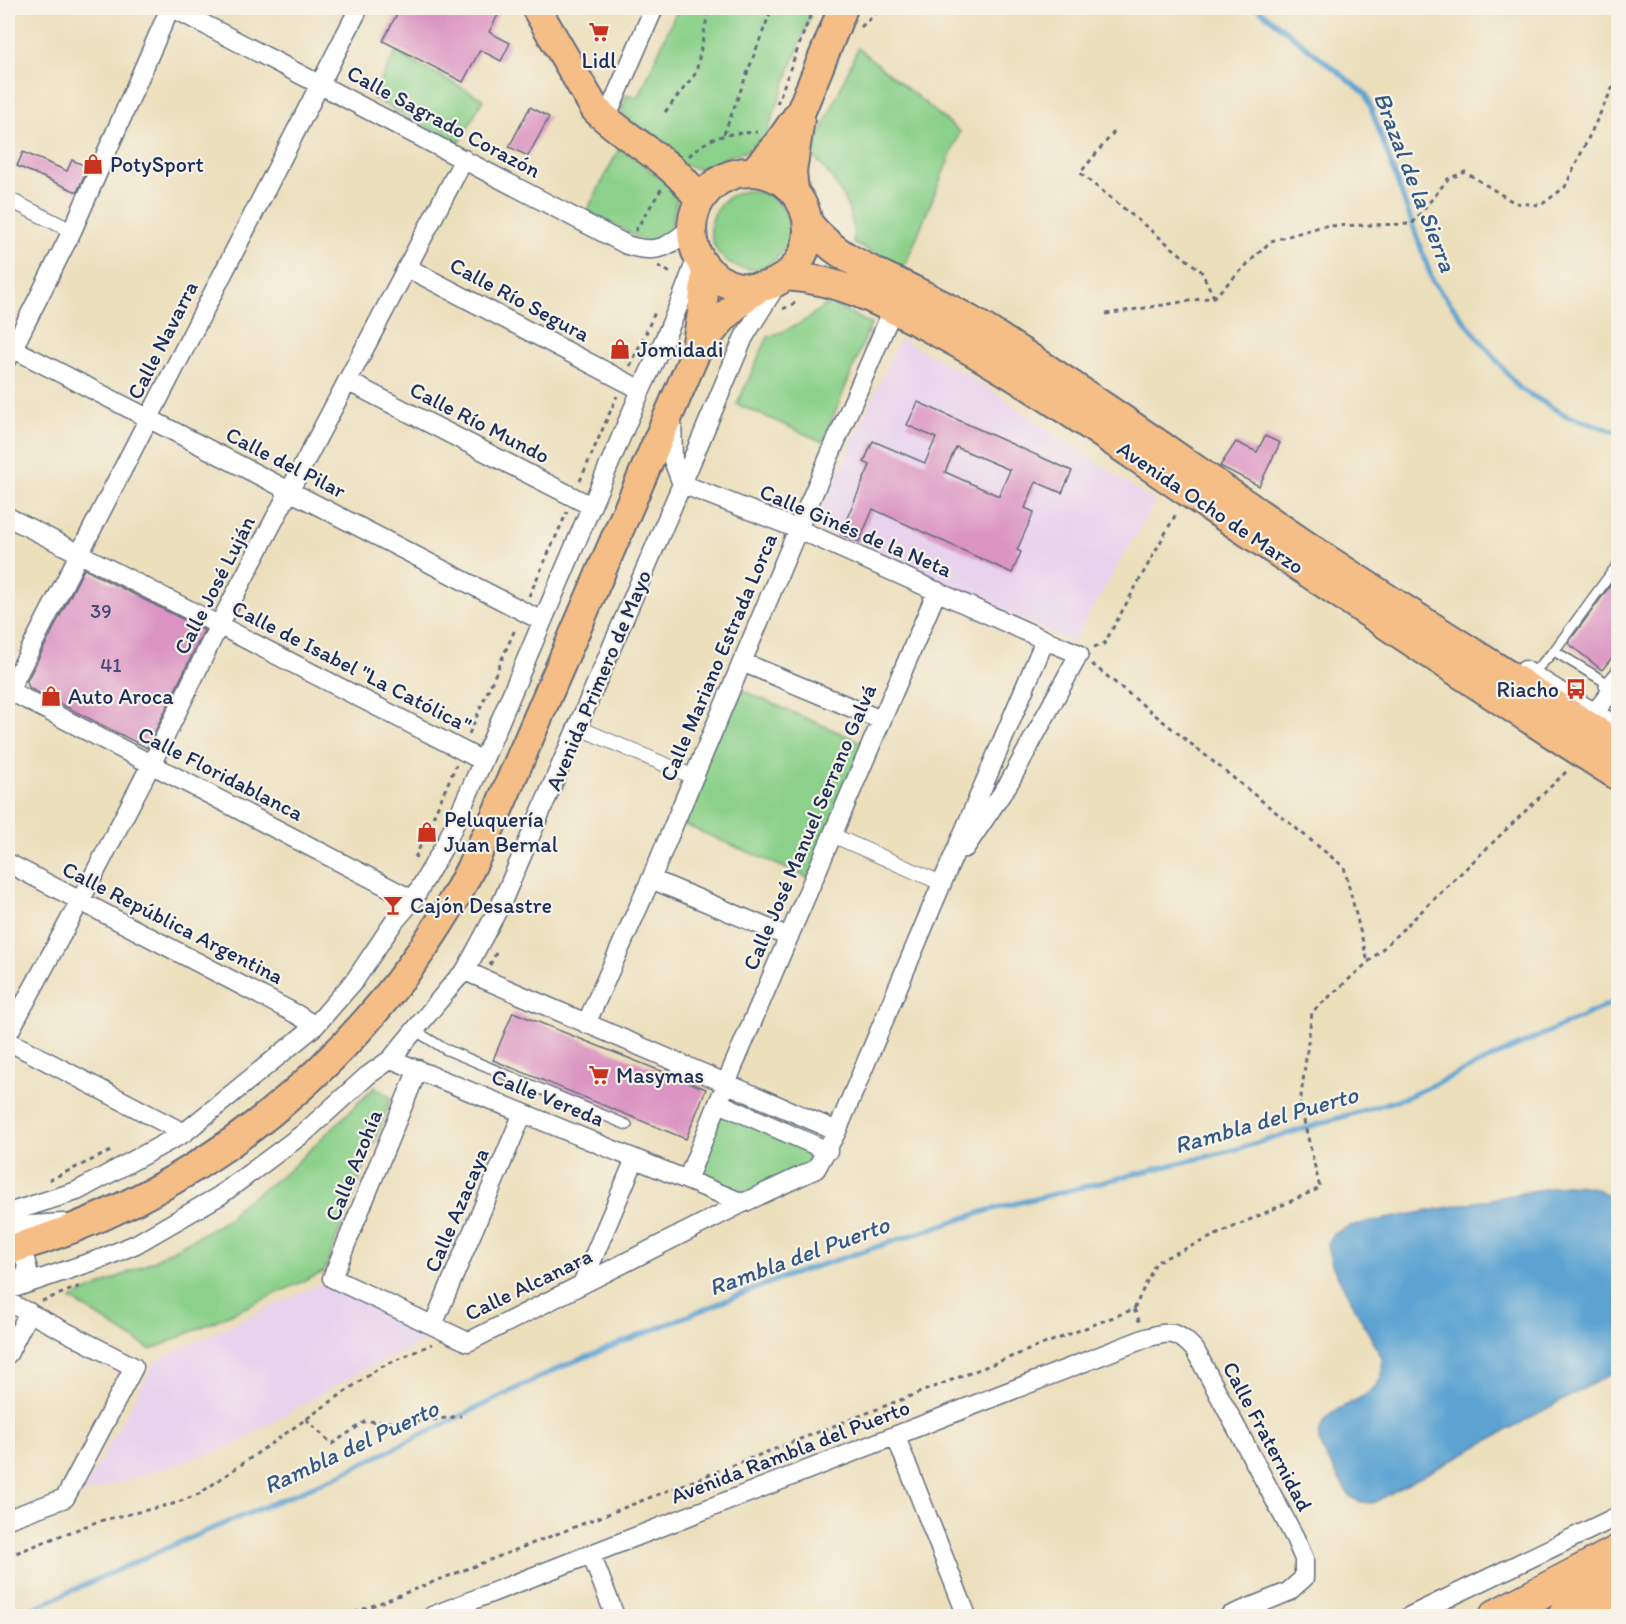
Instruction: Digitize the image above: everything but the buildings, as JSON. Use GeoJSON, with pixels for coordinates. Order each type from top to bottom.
{"type":"FeatureCollection","features":[{"type":"Feature","properties":{"kind":"highway"},"geometry":{"type":"LineString","coordinates":[[1496,1617],[1618,1552]]}},
{"type":"Feature","properties":{"kind":"highway"},"geometry":{"type":"LineString","coordinates":[[1565,1617],[1618,1590]]}},
{"type":"Feature","properties":{"kind":"highway"},"geometry":{"type":"LineString","coordinates":[[1574,1617],[1618,1590]]}},
{"type":"Feature","properties":{"kind":"main road"},"geometry":{"type":"LineString","coordinates":[[536,8],[595,109],[673,170],[696,181],[706,192]]}},
{"type":"Feature","properties":{"kind":"main road"},"geometry":{"type":"LineString","coordinates":[[753,172],[777,145],[788,111],[843,8]]}},
{"type":"Feature","properties":{"kind":"main road"},"geometry":{"type":"LineString","coordinates":[[788,111],[794,150],[792,171],[794,191]]}},
{"type":"Feature","properties":{"kind":"main road"},"geometry":{"type":"LineString","coordinates":[[753,172],[768,174],[782,181],[794,191],[803,206],[808,223],[807,247],[795,268],[775,282],[740,288],[721,281],[702,262],[693,242],[692,227],[695,209],[706,192],[732,174],[753,172]]}},
{"type":"Feature","properties":{"kind":"main road","name":"Avenida Ocho de Marzo"},"geometry":{"type":"LineString","coordinates":[[808,223],[831,248],[844,257],[992,333],[1082,390],[1327,559],[1618,745]]}},
{"type":"Feature","properties":{"kind":"main road","name":"Avenida Primero de Mayo"},"geometry":{"type":"LineString","coordinates":[[15,1239],[89,1222],[142,1197],[215,1154],[277,1108],[336,1054],[386,998],[406,971],[456,896],[478,853],[695,354],[702,313],[702,262]]}},
{"type":"Feature","properties":{"kind":"main road","name":"Avenida Ocho de Marzo"},"geometry":{"type":"LineString","coordinates":[[775,282],[808,278],[841,285],[976,352],[1080,418],[1491,695],[1618,776]]}},
{"type":"Feature","properties":{"kind":"main road","name":"Avenida Primero de Mayo"},"geometry":{"type":"LineString","coordinates":[[695,354],[739,301],[775,282]]}},
{"type":"Feature","properties":{"kind":"street","name":"Calle Sagrado Corazón"},"geometry":{"type":"LineString","coordinates":[[172,8],[320,83],[627,245],[643,250],[662,249],[692,227]]}},
{"type":"Feature","properties":{"kind":"street"},"geometry":{"type":"LineString","coordinates":[[9,351],[72,231],[172,8]]}},
{"type":"Feature","properties":{"kind":"street","name":"Calle Navarra"},"geometry":{"type":"LineString","coordinates":[[8,691],[359,8]]}},
{"type":"Feature","properties":{"kind":"street"},"geometry":{"type":"LineString","coordinates":[[606,119],[654,8]]}},
{"type":"Feature","properties":{"kind":"street","name":"Calle José Luján"},"geometry":{"type":"LineString","coordinates":[[8,1034],[80,901],[219,625],[464,159]]}},
{"type":"Feature","properties":{"kind":"street"},"geometry":{"type":"LineString","coordinates":[[8,199],[72,231]]}},
{"type":"Feature","properties":{"kind":"street","name":"Avenida Primero de Mayo"},"geometry":{"type":"LineString","coordinates":[[8,1294],[15,1239],[77,1191],[184,1133],[315,1026],[355,980],[394,922],[405,895],[445,844],[483,761],[641,390],[665,341],[685,292],[702,262]]}},
{"type":"Feature","properties":{"kind":"street","name":"Calle Río Segura"},"geometry":{"type":"LineString","coordinates":[[408,268],[641,390]]}},
{"type":"Feature","properties":{"kind":"street","name":"Avenida Primero de Mayo"},"geometry":{"type":"LineString","coordinates":[[8,1294],[135,1244],[219,1196],[304,1133],[367,1076],[392,1059],[465,971],[501,904],[744,337],[775,282]]}},
{"type":"Feature","properties":{"kind":"street","name":"Calle Mariano Estrada Lorca"},"geometry":{"type":"LineString","coordinates":[[586,1024],[651,879],[893,309]]}},
{"type":"Feature","properties":{"kind":"street","name":"Calle del Pilar"},"geometry":{"type":"LineString","coordinates":[[9,351],[149,419],[542,621]]}},
{"type":"Feature","properties":{"kind":"street","name":"Calle Río Mundo"},"geometry":{"type":"LineString","coordinates":[[347,381],[591,506]]}},
{"type":"Feature","properties":{"kind":"street"},"geometry":{"type":"LineString","coordinates":[[671,410],[673,460],[682,484]]}},
{"type":"Feature","properties":{"kind":"street","name":"Calle Ginés de la Neta"},"geometry":{"type":"LineString","coordinates":[[682,484],[798,529],[1079,654]]}},
{"type":"Feature","properties":{"kind":"street","name":"Calle de Isabel \"La Católica\""},"geometry":{"type":"LineString","coordinates":[[8,517],[483,761]]}},
{"type":"Feature","properties":{"kind":"street"},"geometry":{"type":"LineString","coordinates":[[1327,559],[1532,674],[1618,727]]}},
{"type":"Feature","properties":{"kind":"street","name":"Calle José Manuel Serrano Galvá"},"geometry":{"type":"LineString","coordinates":[[687,1180],[937,591]]}},
{"type":"Feature","properties":{"kind":"street"},"geometry":{"type":"LineString","coordinates":[[941,883],[1045,640]]}},
{"type":"Feature","properties":{"kind":"street"},"geometry":{"type":"LineString","coordinates":[[941,883],[1010,783],[1079,654]]}},
{"type":"Feature","properties":{"kind":"street"},"geometry":{"type":"LineString","coordinates":[[742,662],[881,720]]}},
{"type":"Feature","properties":{"kind":"street"},"geometry":{"type":"LineString","coordinates":[[1592,710],[1612,683]]}},
{"type":"Feature","properties":{"kind":"street","name":"Calle Floridablanca"},"geometry":{"type":"LineString","coordinates":[[8,691],[405,895]]}},
{"type":"Feature","properties":{"kind":"street"},"geometry":{"type":"LineString","coordinates":[[577,727],[694,777]]}},
{"type":"Feature","properties":{"kind":"street"},"geometry":{"type":"LineString","coordinates":[[832,836],[941,883]]}},
{"type":"Feature","properties":{"kind":"street","name":"Calle República Argentina"},"geometry":{"type":"LineString","coordinates":[[8,863],[315,1026]]}},
{"type":"Feature","properties":{"kind":"street"},"geometry":{"type":"LineString","coordinates":[[651,879],[789,937]]}},
{"type":"Feature","properties":{"kind":"street","name":"Calle Alcanara"},"geometry":{"type":"LineString","coordinates":[[332,1278],[468,1342],[743,1203],[816,1169],[837,1131],[941,883]]}},
{"type":"Feature","properties":{"kind":"street"},"geometry":{"type":"LineString","coordinates":[[465,971],[837,1131]]}},
{"type":"Feature","properties":{"kind":"street"},"geometry":{"type":"LineString","coordinates":[[8,1041],[184,1133]]}},
{"type":"Feature","properties":{"kind":"street","name":"Calle Vereda"},"geometry":{"type":"LineString","coordinates":[[392,1059],[743,1203]]}},
{"type":"Feature","properties":{"kind":"street","name":"Calle Azohía"},"geometry":{"type":"LineString","coordinates":[[332,1278],[418,1069]]}},
{"type":"Feature","properties":{"kind":"street"},"geometry":{"type":"LineString","coordinates":[[719,1103],[828,1151]]}},
{"type":"Feature","properties":{"kind":"street","name":"Calle Azacaya"},"geometry":{"type":"LineString","coordinates":[[433,1325],[523,1113]]}},
{"type":"Feature","properties":{"kind":"street"},"geometry":{"type":"LineString","coordinates":[[582,1284],[635,1159]]}},
{"type":"Feature","properties":{"kind":"street","name":"Avenida Primero de Mayo"},"geometry":{"type":"LineString","coordinates":[[15,1239],[58,1273]]}},
{"type":"Feature","properties":{"kind":"street"},"geometry":{"type":"LineString","coordinates":[[8,1294],[29,1312],[134,1367],[65,1498],[8,1519]]}},
{"type":"Feature","properties":{"kind":"street"},"geometry":{"type":"LineString","coordinates":[[9,1347],[29,1312]]}},
{"type":"Feature","properties":{"kind":"street","name":"Avenida Rambla del Puerto"},"geometry":{"type":"LineString","coordinates":[[432,1617],[1166,1332]]}},
{"type":"Feature","properties":{"kind":"street","name":"Calle Fraternidad"},"geometry":{"type":"LineString","coordinates":[[1166,1332],[1184,1339],[1195,1350],[1304,1559],[1304,1578],[1288,1592],[1229,1617]]}},
{"type":"Feature","properties":{"kind":"street"},"geometry":{"type":"LineString","coordinates":[[897,1437],[967,1617]]}},
{"type":"Feature","properties":{"kind":"street"},"geometry":{"type":"LineString","coordinates":[[1410,1617],[1618,1516]]}},
{"type":"Feature","properties":{"kind":"street"},"geometry":{"type":"LineString","coordinates":[[591,1554],[615,1617]]}},
{"type":"Feature","properties":{"kind":"lane"},"geometry":{"type":"LineString","coordinates":[[1532,674],[1554,651],[1618,564]]}},
{"type":"Feature","properties":{"kind":"lane"},"geometry":{"type":"LineString","coordinates":[[1554,651],[1612,683],[1618,669]]}},
{"type":"Feature","properties":{"kind":"lane"},"geometry":{"type":"LineString","coordinates":[[414,1030],[445,1049],[627,1125]]}},
{"type":"Feature","properties":{"kind":"path"},"geometry":{"type":"LineString","coordinates":[[665,112],[696,73],[709,8]]}},
{"type":"Feature","properties":{"kind":"path"},"geometry":{"type":"LineString","coordinates":[[724,134],[772,8]]}},
{"type":"Feature","properties":{"kind":"path"},"geometry":{"type":"LineString","coordinates":[[788,111],[813,8]]}},
{"type":"Feature","properties":{"kind":"path"},"geometry":{"type":"LineString","coordinates":[[1106,314],[1214,297],[1270,241],[1323,226],[1412,224],[1448,179],[1465,172],[1515,203],[1541,205],[1565,187],[1618,76]]}},
{"type":"Feature","properties":{"kind":"path"},"geometry":{"type":"LineString","coordinates":[[627,245],[673,170],[699,146],[724,134],[767,132]]}},
{"type":"Feature","properties":{"kind":"path"},"geometry":{"type":"LineString","coordinates":[[1113,132],[1080,173],[1201,271],[1214,297]]}},
{"type":"Feature","properties":{"kind":"path"},"geometry":{"type":"LineString","coordinates":[[655,265],[674,274]]}},
{"type":"Feature","properties":{"kind":"path"},"geometry":{"type":"LineString","coordinates":[[405,895],[463,749],[623,381],[660,303]]}},
{"type":"Feature","properties":{"kind":"path"},"geometry":{"type":"LineString","coordinates":[[646,332],[665,341]]}},
{"type":"Feature","properties":{"kind":"path"},"geometry":{"type":"LineString","coordinates":[[1181,505],[1104,644],[1079,654],[1344,867],[1368,962]]}},
{"type":"Feature","properties":{"kind":"path"},"geometry":{"type":"LineString","coordinates":[[346,1617],[1134,1309],[1156,1262],[1320,1188],[1300,1104],[1312,1012],[1368,962],[1574,764]]}},
{"type":"Feature","properties":{"kind":"path"},"geometry":{"type":"LineString","coordinates":[[45,1182],[118,1148]]}},
{"type":"Feature","properties":{"kind":"path"},"geometry":{"type":"LineString","coordinates":[[1134,1309],[1146,1338]]}},
{"type":"Feature","properties":{"kind":"path"},"geometry":{"type":"LineString","coordinates":[[8,1556],[99,1521],[173,1504],[199,1494],[379,1368],[452,1334]]}},
{"type":"Feature","properties":{"kind":"path"},"geometry":{"type":"LineString","coordinates":[[306,1419],[332,1444],[366,1421],[409,1424],[461,1416]]}},
{"type":"Feature","properties":{"kind":"shaded area"},"geometry":{"type":"Polygon","coordinates":[[[900,339],[968,375],[1155,502],[1073,642],[813,527],[900,339]]]}},
{"type":"Feature","properties":{"kind":"shaded area"},"geometry":{"type":"Polygon","coordinates":[[[324,1282],[438,1335],[363,1370],[230,1447],[81,1495],[156,1360],[324,1282]]]}},
{"type":"Feature","properties":{"kind":"green space"},"geometry":{"type":"Polygon","coordinates":[[[678,8],[813,8],[766,135],[747,151],[726,157],[702,170],[680,164],[621,112],[627,95],[639,96],[678,8]]]}},
{"type":"Feature","properties":{"kind":"green space"},"geometry":{"type":"Polygon","coordinates":[[[858,48],[960,132],[904,268],[853,243],[854,232],[848,207],[828,172],[811,155],[858,48]]]}},
{"type":"Feature","properties":{"kind":"green space"},"geometry":{"type":"Polygon","coordinates":[[[396,52],[483,99],[459,144],[372,98],[396,52]]]}},
{"type":"Feature","properties":{"kind":"green space"},"geometry":{"type":"Polygon","coordinates":[[[620,147],[672,187],[678,195],[669,235],[653,245],[587,211],[620,147]]]}},
{"type":"Feature","properties":{"kind":"green space"},"geometry":{"type":"Polygon","coordinates":[[[742,191],[758,191],[772,197],[783,208],[789,222],[789,238],[783,252],[772,263],[758,269],[742,269],[728,263],[717,252],[711,238],[711,222],[717,208],[728,197],[742,191]]]}},
{"type":"Feature","properties":{"kind":"green space"},"geometry":{"type":"Polygon","coordinates":[[[831,303],[871,324],[823,442],[737,404],[768,337],[798,324],[831,303]]]}},
{"type":"Feature","properties":{"kind":"green space"},"geometry":{"type":"Polygon","coordinates":[[[732,686],[870,746],[813,880],[676,821],[732,686]]]}},
{"type":"Feature","properties":{"kind":"green space"},"geometry":{"type":"Polygon","coordinates":[[[375,1087],[391,1098],[324,1272],[151,1350],[71,1299],[153,1261],[229,1219],[239,1206],[287,1172],[375,1087]]]}},
{"type":"Feature","properties":{"kind":"green space"},"geometry":{"type":"Polygon","coordinates":[[[719,1103],[828,1151],[816,1169],[743,1203],[687,1180],[719,1103]]]}},
{"type":"Feature","properties":{"kind":"water"},"geometry":{"type":"Polygon","coordinates":[[[1565,1185],[1584,1186],[1607,1195],[1618,1219],[1618,1370],[1373,1503],[1353,1499],[1335,1472],[1319,1442],[1319,1437],[1322,1426],[1329,1416],[1370,1392],[1377,1384],[1382,1373],[1382,1358],[1333,1267],[1327,1246],[1333,1234],[1350,1226],[1565,1185]]]}},
{"type":"Feature","properties":{"kind":"waterway","name":"Brazal de la Sierra"},"geometry":{"type":"LineString","coordinates":[[1257,8],[1366,94],[1433,282],[1519,388],[1567,416],[1618,432]]}},
{"type":"Feature","properties":{"kind":"waterway","name":"Rambla del Puerto"},"geometry":{"type":"LineString","coordinates":[[16,1616],[164,1549],[335,1477],[561,1367],[784,1277],[989,1210],[1237,1149],[1407,1097],[1618,1000]]}},
{"type":"Feature","properties":{"kind":"place","name":"Lidl"},"geometry":{"type":"Point","coordinates":[599,32]}},
{"type":"Feature","properties":{"kind":"place","name":"PotySport"},"geometry":{"type":"Point","coordinates":[93,164]}},
{"type":"Feature","properties":{"kind":"place","name":"Jomidadi"},"geometry":{"type":"Point","coordinates":[620,349]}},
{"type":"Feature","properties":{"kind":"place","name":"Riacho"},"geometry":{"type":"Point","coordinates":[1576,689]}},
{"type":"Feature","properties":{"kind":"place","name":"Auto Aroca"},"geometry":{"type":"Point","coordinates":[51,696]}},
{"type":"Feature","properties":{"kind":"place","name":"Peluquería Juan Bernal"},"geometry":{"type":"Point","coordinates":[427,832]}},
{"type":"Feature","properties":{"kind":"place","name":"Cajón Desastre"},"geometry":{"type":"Point","coordinates":[393,905]}},
{"type":"Feature","properties":{"kind":"place","name":"Masymas"},"geometry":{"type":"Point","coordinates":[599,1075]}}]}
